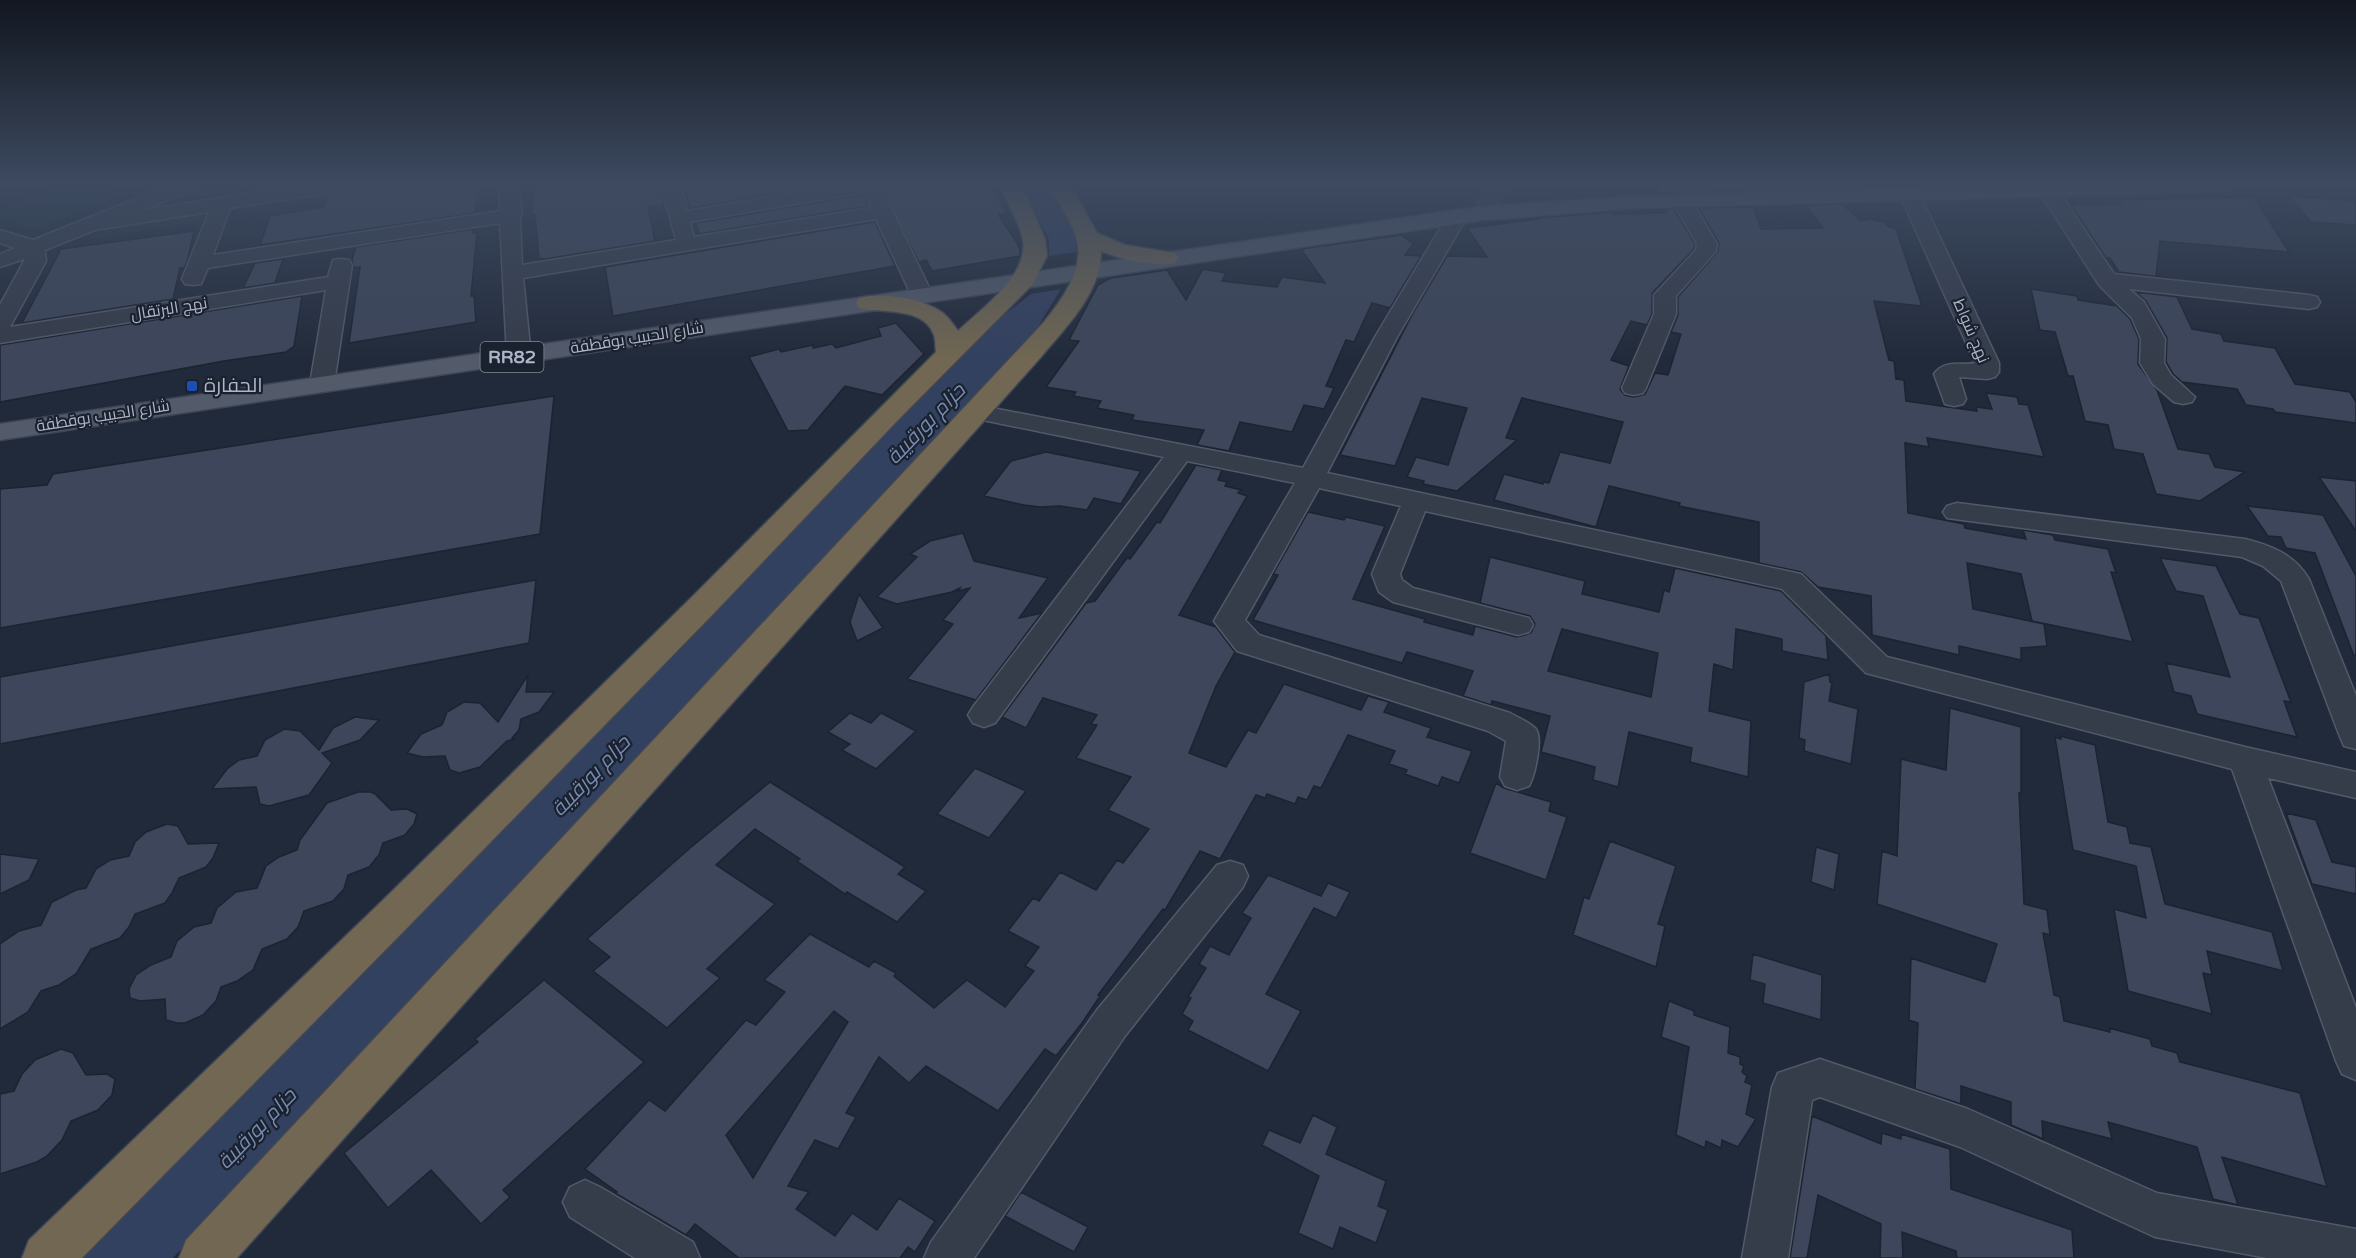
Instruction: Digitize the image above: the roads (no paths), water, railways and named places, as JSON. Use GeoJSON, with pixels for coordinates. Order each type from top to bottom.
{"type":"FeatureCollection","features":[{"type":"Feature","properties":{"kind":"highway"},"geometry":{"type":"LineString","coordinates":[[47,1258],[613,695],[949,352],[1024,280],[1035,256],[1034,244]]}},
{"type":"Feature","properties":{"kind":"highway"},"geometry":{"type":"LineString","coordinates":[[204,1258],[1040,343],[1082,284],[1088,253],[1084,244]]}},
{"type":"Feature","properties":{"kind":"highway"},"geometry":{"type":"LineString","coordinates":[[1088,253],[1120,251],[1167,258]]}},
{"type":"Feature","properties":{"kind":"highway"},"geometry":{"type":"LineString","coordinates":[[868,303],[908,307],[927,314],[936,320],[947,334],[949,352]]}},
{"type":"Feature","properties":{"kind":"main road","name":"RR82"},"geometry":{"type":"LineString","coordinates":[[1024,280],[1088,253],[1167,258],[1268,244]]}},
{"type":"Feature","properties":{"kind":"main road","name":"شارع الحبيب بوقطفة"},"geometry":{"type":"LineString","coordinates":[[0,432],[1024,280]]}},
{"type":"Feature","properties":{"kind":"street"},"geometry":{"type":"LineString","coordinates":[[24,244],[34,247]]}},
{"type":"Feature","properties":{"kind":"street"},"geometry":{"type":"LineString","coordinates":[[0,261],[42,244]]}},
{"type":"Feature","properties":{"kind":"street"},"geometry":{"type":"LineString","coordinates":[[180,307],[207,244]]}},
{"type":"Feature","properties":{"kind":"street"},"geometry":{"type":"LineString","coordinates":[[200,263],[329,244]]}},
{"type":"Feature","properties":{"kind":"street"},"geometry":{"type":"LineString","coordinates":[[322,384],[337,282],[346,244]]}},
{"type":"Feature","properties":{"kind":"street"},"geometry":{"type":"LineString","coordinates":[[512,244],[512,273],[519,356]]}},
{"type":"Feature","properties":{"kind":"street"},"geometry":{"type":"LineString","coordinates":[[512,273],[685,244]]}},
{"type":"Feature","properties":{"kind":"street"},"geometry":{"type":"LineString","coordinates":[[898,244],[922,296]]}},
{"type":"Feature","properties":{"kind":"street"},"geometry":{"type":"LineString","coordinates":[[1441,244],[1386,337],[1311,478],[1229,621],[1248,643],[1499,722],[1523,736],[1516,777]]}},
{"type":"Feature","properties":{"kind":"street"},"geometry":{"type":"LineString","coordinates":[[1634,388],[1665,314],[1665,295],[1706,251],[1707,244]]}},
{"type":"Feature","properties":{"kind":"street","name":"نهج شواط"},"geometry":{"type":"LineString","coordinates":[[1932,244],[1987,363],[1986,372],[1954,370],[1946,374],[1954,399]]}},
{"type":"Feature","properties":{"kind":"street"},"geometry":{"type":"LineString","coordinates":[[2083,244],[2107,280],[2136,307],[2152,339],[2152,363],[2161,379],[2183,397]]}},
{"type":"Feature","properties":{"kind":"street"},"geometry":{"type":"LineString","coordinates":[[0,326],[6,306],[35,261],[34,247]]}},
{"type":"Feature","properties":{"kind":"street"},"geometry":{"type":"LineString","coordinates":[[2107,280],[2309,302]]}},
{"type":"Feature","properties":{"kind":"street","name":"نهج البرتقال"},"geometry":{"type":"LineString","coordinates":[[0,336],[337,282]]}},
{"type":"Feature","properties":{"kind":"street"},"geometry":{"type":"LineString","coordinates":[[977,412],[1311,478],[1791,581],[1877,665],[2245,760],[2356,785]]}},
{"type":"Feature","properties":{"kind":"street"},"geometry":{"type":"LineString","coordinates":[[984,715],[1181,452]]}},
{"type":"Feature","properties":{"kind":"street"},"geometry":{"type":"LineString","coordinates":[[1416,501],[1386,574],[1389,585],[1403,595],[1518,625]]}},
{"type":"Feature","properties":{"kind":"street"},"geometry":{"type":"LineString","coordinates":[[1957,512],[2246,548],[2276,560],[2288,567],[2295,579],[2356,737]]}},
{"type":"Feature","properties":{"kind":"street"},"geometry":{"type":"LineString","coordinates":[[2245,760],[2356,1061]]}},
{"type":"Feature","properties":{"kind":"street"},"geometry":{"type":"LineString","coordinates":[[947,1258],[1111,1023],[1230,876]]}},
{"type":"Feature","properties":{"kind":"street"},"geometry":{"type":"LineString","coordinates":[[1765,1258],[1792,1087],[1820,1078],[1968,1129],[2156,1215],[2356,1252]]}},
{"type":"Feature","properties":{"kind":"street"},"geometry":{"type":"LineString","coordinates":[[585,1202],[677,1258]]}},
{"type":"Feature","properties":{"kind":"water"},"geometry":{"type":"Polygon","coordinates":[[[1049,244],[1075,244],[1076,252],[1049,256],[1049,244]]]}},
{"type":"Feature","properties":{"kind":"water","name":"حزام بورقيبة"},"geometry":{"type":"Polygon","coordinates":[[[1061,289],[1036,330],[965,409],[285,1134],[173,1258],[74,1258],[996,321],[1031,294],[1061,289]]]}},
{"type":"Feature","properties":{"kind":"place","name":"الحفارة"},"geometry":{"type":"Point","coordinates":[192,386]}}]}
